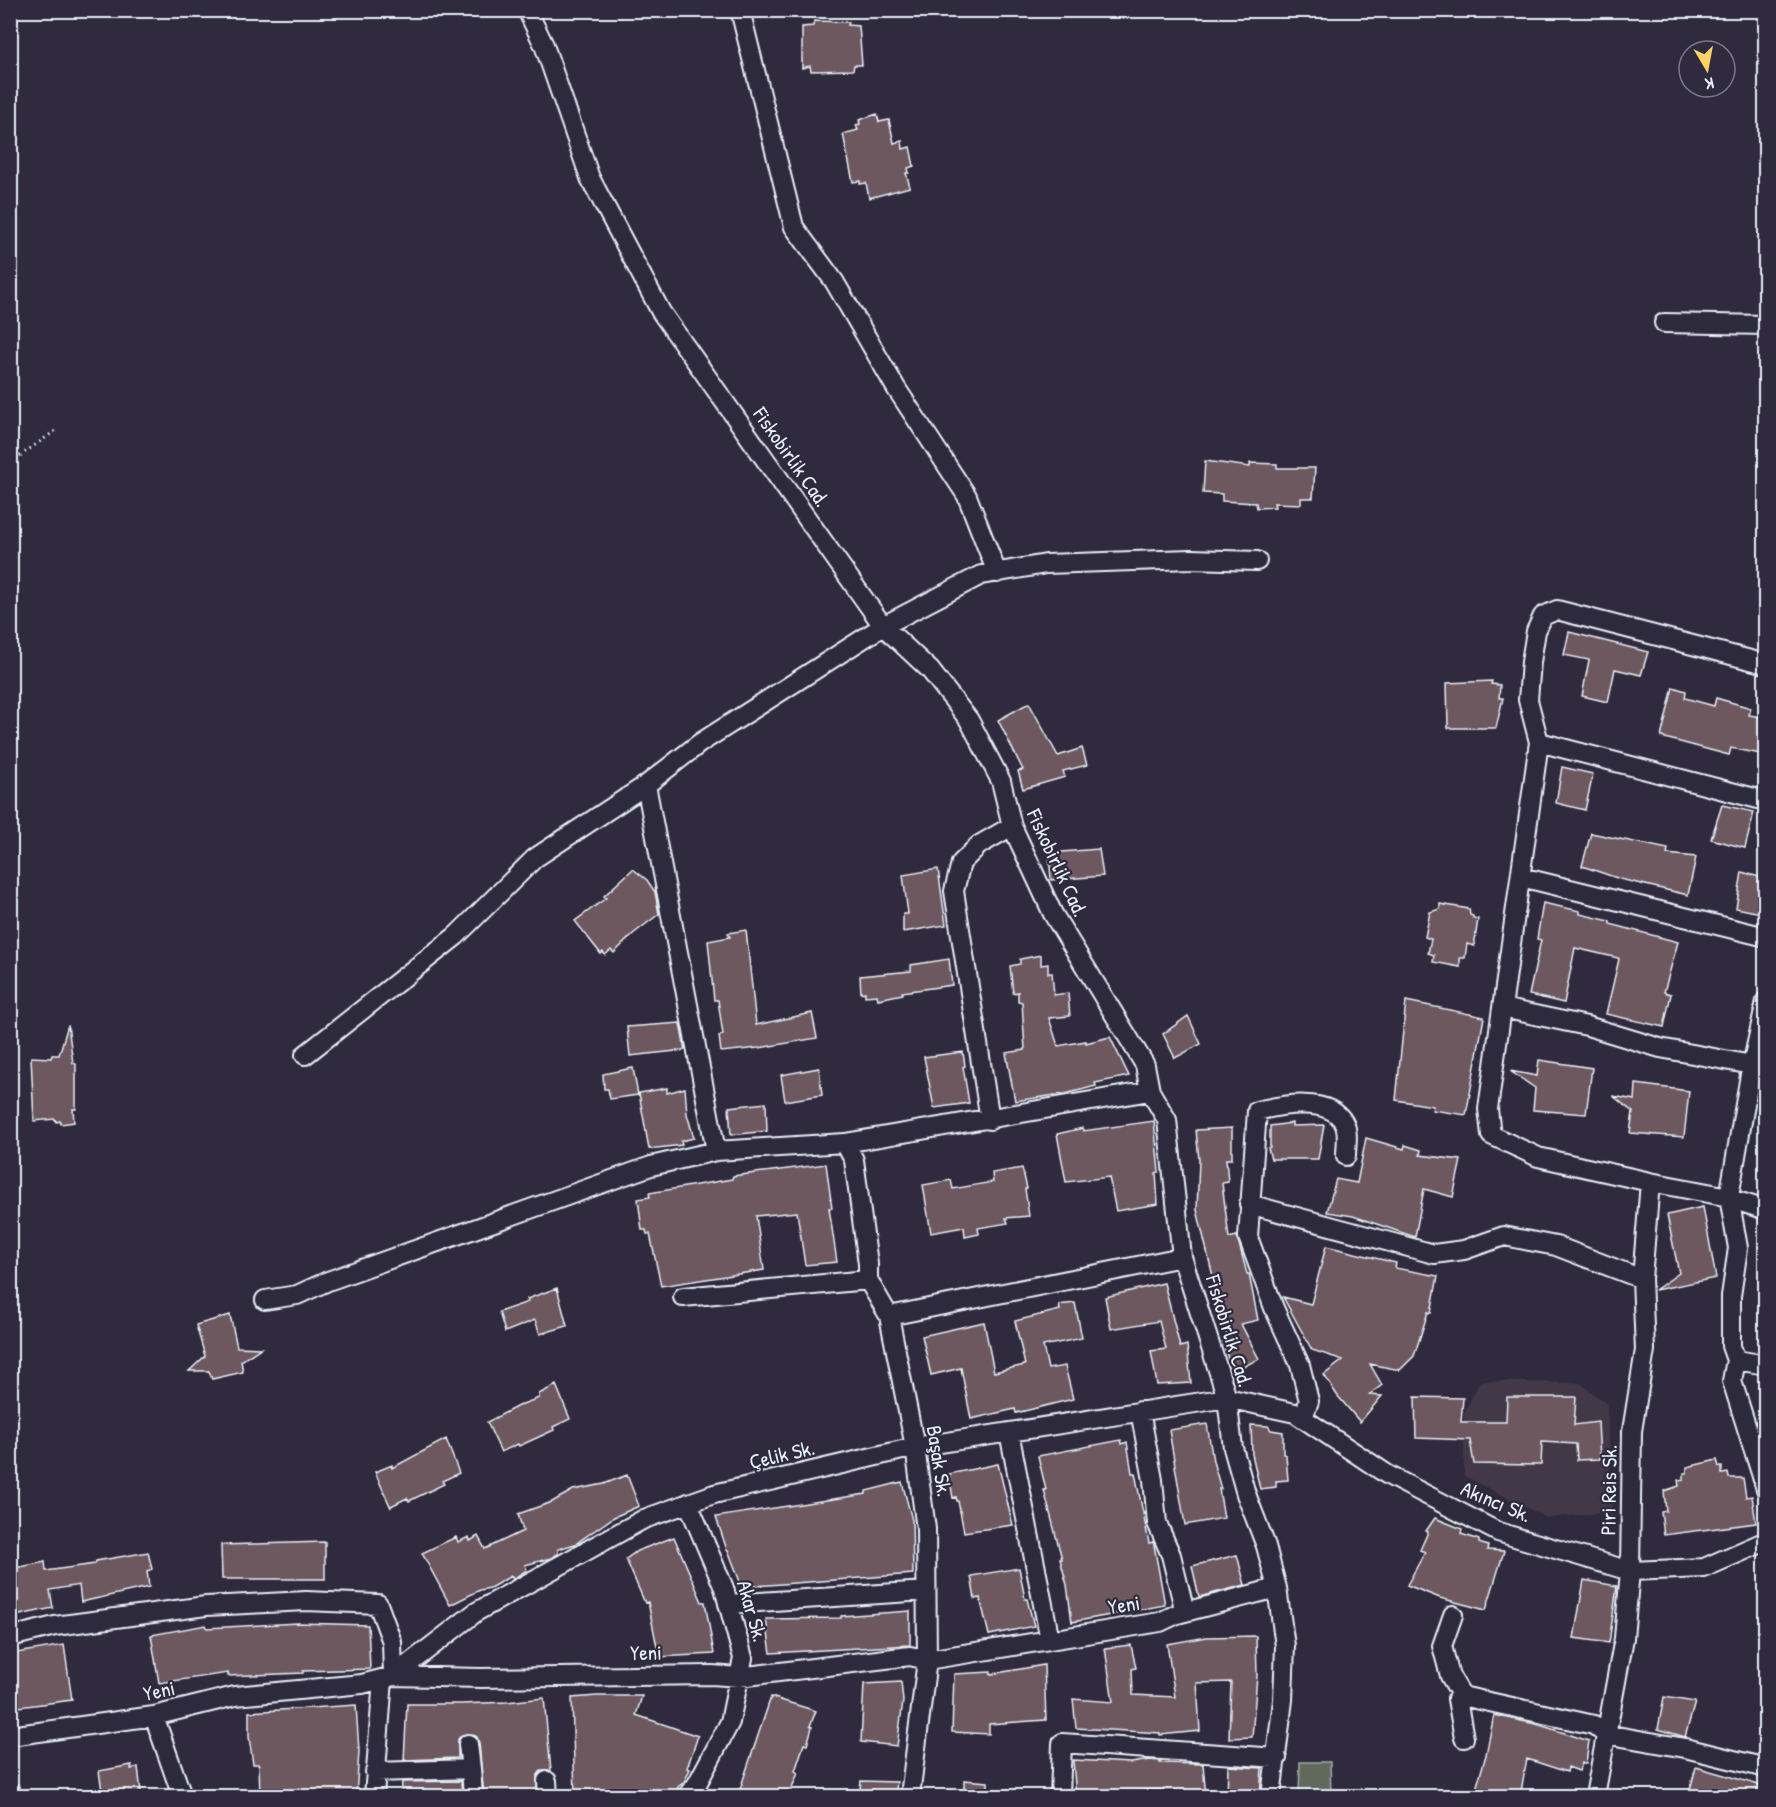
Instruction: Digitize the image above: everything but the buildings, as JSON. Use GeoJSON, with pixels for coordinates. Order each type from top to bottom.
{"type":"FeatureCollection","features":[{"type":"Feature","properties":{"kind":"street","name":"Fiskobirlik Cad."},"geometry":{"type":"LineString","coordinates":[[527,10],[544,45],[590,178],[661,312],[883,626],[930,670],[969,720],[1000,781],[1012,826],[1053,914],[1144,1065],[1150,1091],[1167,1120],[1182,1257],[1227,1398],[1233,1448],[1239,1471],[1266,1546],[1277,1588],[1285,1646],[1283,1700],[1271,1797]]}},
{"type":"Feature","properties":{"kind":"street"},"geometry":{"type":"LineString","coordinates":[[740,10],[794,227],[834,281],[896,388],[967,496],[997,573]]}},
{"type":"Feature","properties":{"kind":"street"},"geometry":{"type":"LineString","coordinates":[[1664,323],[1766,325]]}},
{"type":"Feature","properties":{"kind":"street"},"geometry":{"type":"LineString","coordinates":[[305,1055],[456,936],[536,858],[646,785],[700,744],[883,626],[981,575],[1046,564],[1191,559],[1257,561]]}},
{"type":"Feature","properties":{"kind":"street"},"geometry":{"type":"LineString","coordinates":[[1766,664],[1557,610],[1544,616],[1536,631],[1528,700],[1539,742],[1488,1109],[1491,1135],[1538,1157],[1730,1198],[1766,1210]]}},
{"type":"Feature","properties":{"kind":"street"},"geometry":{"type":"LineString","coordinates":[[1539,742],[1766,801]]}},
{"type":"Feature","properties":{"kind":"street"},"geometry":{"type":"LineString","coordinates":[[646,785],[716,1151]]}},
{"type":"Feature","properties":{"kind":"street"},"geometry":{"type":"LineString","coordinates":[[990,1120],[954,891],[961,863],[979,845],[1012,826]]}},
{"type":"Feature","properties":{"kind":"street"},"geometry":{"type":"LineString","coordinates":[[1521,877],[1766,938]]}},
{"type":"Feature","properties":{"kind":"street"},"geometry":{"type":"LineString","coordinates":[[1766,1001],[1752,1065],[1730,1198],[1738,1248],[1731,1296],[1731,1346],[1736,1360],[1732,1381],[1766,1488]]}},
{"type":"Feature","properties":{"kind":"street"},"geometry":{"type":"LineString","coordinates":[[1502,1008],[1587,1026],[1660,1048],[1715,1060],[1752,1065]]}},
{"type":"Feature","properties":{"kind":"street"},"geometry":{"type":"LineString","coordinates":[[265,1300],[297,1295],[350,1273],[651,1166],[716,1151],[845,1143],[1150,1091]]}},
{"type":"Feature","properties":{"kind":"street"},"geometry":{"type":"LineString","coordinates":[[1303,1418],[1309,1401],[1300,1365],[1274,1308],[1248,1237],[1257,1111],[1310,1104],[1331,1111],[1344,1123],[1347,1138],[1346,1156]]}},
{"type":"Feature","properties":{"kind":"street","name":"Başak Sk."},"geometry":{"type":"LineString","coordinates":[[845,1143],[854,1160],[868,1264],[868,1280],[889,1316],[915,1448],[926,1529],[927,1659],[910,1797]]}},
{"type":"Feature","properties":{"kind":"street","name":"Piri Reis Sk."},"geometry":{"type":"LineString","coordinates":[[1595,1797],[1624,1638],[1630,1571],[1632,1431],[1646,1350],[1642,1279],[1650,1182]]}},
{"type":"Feature","properties":{"kind":"street"},"geometry":{"type":"LineString","coordinates":[[1250,1204],[1434,1254],[1464,1250],[1504,1236],[1556,1246],[1642,1279]]}},
{"type":"Feature","properties":{"kind":"street"},"geometry":{"type":"LineString","coordinates":[[889,1316],[1182,1257]]}},
{"type":"Feature","properties":{"kind":"street"},"geometry":{"type":"LineString","coordinates":[[683,1297],[868,1280]]}},
{"type":"Feature","properties":{"kind":"street"},"geometry":{"type":"LineString","coordinates":[[1736,1360],[1766,1365]]}},
{"type":"Feature","properties":{"kind":"street","name":"Akıncı Sk."},"geometry":{"type":"LineString","coordinates":[[1227,1398],[1295,1413],[1388,1476],[1498,1532],[1630,1571],[1704,1568],[1766,1541]]}},
{"type":"Feature","properties":{"kind":"street","name":"Çelik Sk."},"geometry":{"type":"LineString","coordinates":[[388,1677],[476,1612],[645,1519],[714,1494],[915,1448],[1227,1398]]}},
{"type":"Feature","properties":{"kind":"street"},"geometry":{"type":"LineString","coordinates":[[1140,1412],[1153,1480],[1157,1523],[1171,1555],[1185,1612]]}},
{"type":"Feature","properties":{"kind":"street"},"geometry":{"type":"LineString","coordinates":[[1009,1432],[1050,1640]]}},
{"type":"Feature","properties":{"kind":"street","name":"Akar Sk."},"geometry":{"type":"LineString","coordinates":[[687,1797],[697,1784],[730,1722],[742,1658],[724,1588],[688,1503]]}},
{"type":"Feature","properties":{"kind":"street","name":"Yeni"},"geometry":{"type":"LineString","coordinates":[[10,1736],[154,1716],[235,1696],[362,1684],[388,1677],[711,1675],[739,1677],[910,1656],[927,1659],[1160,1622],[1185,1612],[1277,1588]]}},
{"type":"Feature","properties":{"kind":"street"},"geometry":{"type":"LineString","coordinates":[[728,1604],[927,1591]]}},
{"type":"Feature","properties":{"kind":"street"},"geometry":{"type":"LineString","coordinates":[[10,1637],[55,1626],[206,1606],[306,1601],[378,1604],[392,1642],[375,1772],[374,1797]]}},
{"type":"Feature","properties":{"kind":"street"},"geometry":{"type":"LineString","coordinates":[[1453,1615],[1442,1646],[1450,1676],[1462,1696]]}},
{"type":"Feature","properties":{"kind":"street"},"geometry":{"type":"LineString","coordinates":[[1464,1738],[1457,1699],[1462,1696],[1594,1725],[1605,1734],[1685,1748],[1766,1768]]}},
{"type":"Feature","properties":{"kind":"street"},"geometry":{"type":"LineString","coordinates":[[154,1716],[182,1797]]}},
{"type":"Feature","properties":{"kind":"street"},"geometry":{"type":"LineString","coordinates":[[1060,1797],[1062,1743],[1277,1758]]}},
{"type":"Feature","properties":{"kind":"street"},"geometry":{"type":"LineString","coordinates":[[468,1744],[473,1797]]}},
{"type":"Feature","properties":{"kind":"street"},"geometry":{"type":"LineString","coordinates":[[375,1772],[471,1769]]}},
{"type":"Feature","properties":{"kind":"street"},"geometry":{"type":"LineString","coordinates":[[10,1791],[11,1797]]}},
{"type":"Feature","properties":{"kind":"path"},"geometry":{"type":"LineString","coordinates":[[10,463],[55,431]]}},
{"type":"Feature","properties":{"kind":"shaded area"},"geometry":{"type":"Polygon","coordinates":[[[1480,1381],[1580,1383],[1607,1404],[1612,1512],[1547,1518],[1464,1476],[1464,1413],[1480,1381]]]}},
{"type":"Feature","properties":{"kind":"green space"},"geometry":{"type":"Polygon","coordinates":[[[1300,1762],[1330,1762],[1331,1796],[1299,1796],[1300,1762]]]}}]}
